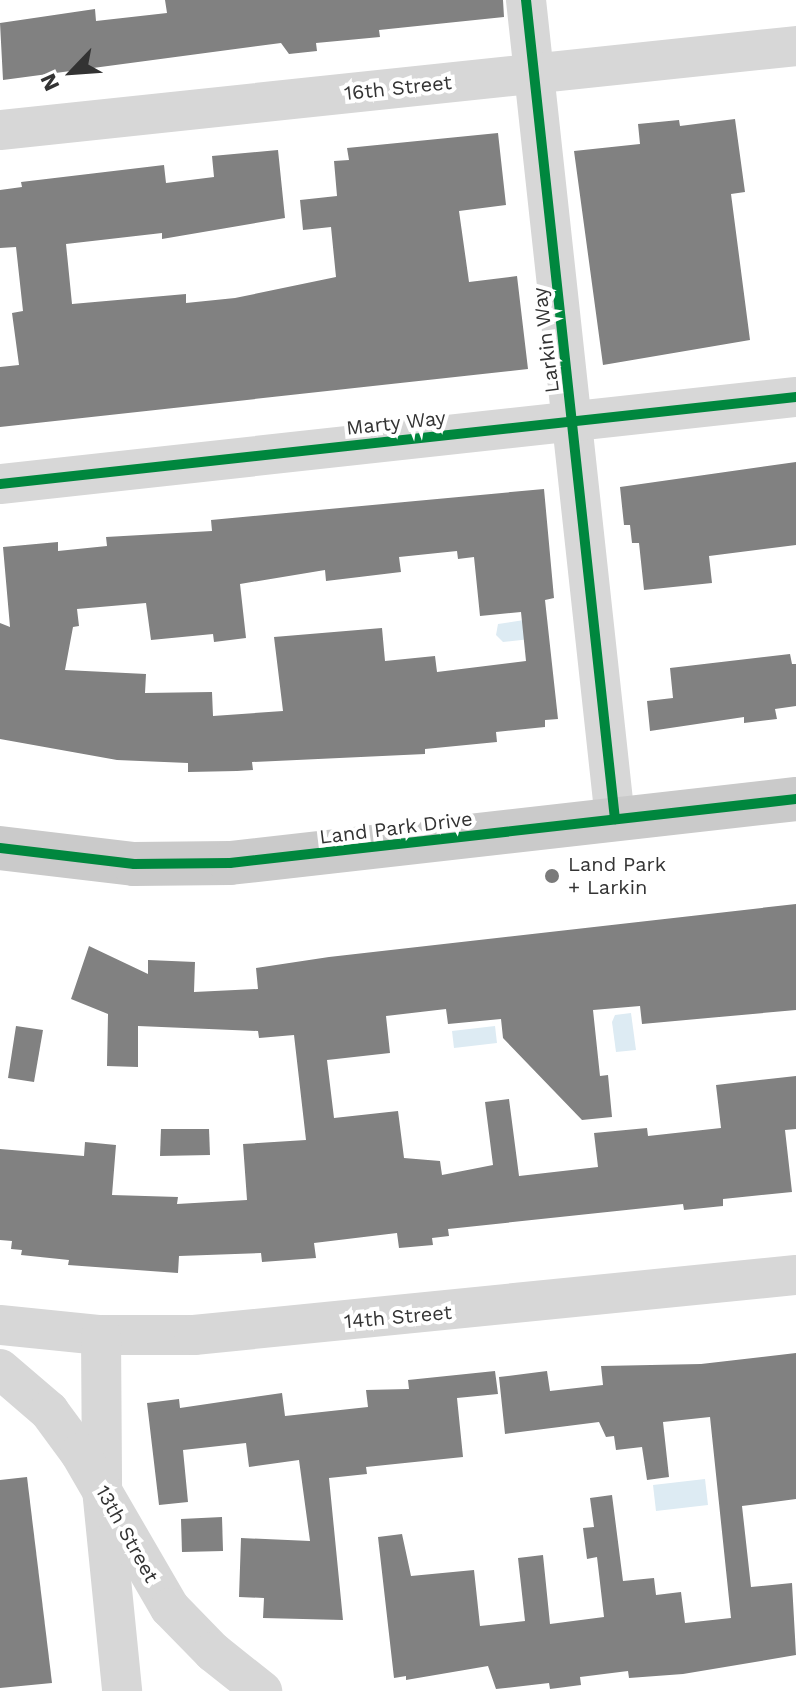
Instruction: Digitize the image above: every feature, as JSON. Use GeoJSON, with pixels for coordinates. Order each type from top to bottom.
{"type":"FeatureCollection","features":[{"type":"Feature","properties":{"kind":"main road","name":"Land Park Drive"},"geometry":{"type":"LineString","coordinates":[[0,848],[134,864],[230,863],[796,799]]}},
{"type":"Feature","properties":{"kind":"street","name":"Larkin Way"},"geometry":{"type":"LineString","coordinates":[[526,0],[615,819]]}},
{"type":"Feature","properties":{"kind":"street","name":"16th Street"},"geometry":{"type":"LineString","coordinates":[[0,130],[796,46]]}},
{"type":"Feature","properties":{"kind":"street","name":"Marty Way"},"geometry":{"type":"LineString","coordinates":[[0,484],[796,397]]}},
{"type":"Feature","properties":{"kind":"street","name":"14th Street"},"geometry":{"type":"LineString","coordinates":[[0,1325],[101,1335],[194,1335],[796,1275]]}},
{"type":"Feature","properties":{"kind":"street"},"geometry":{"type":"LineString","coordinates":[[101,1335],[102,1489],[122,1691]]}},
{"type":"Feature","properties":{"kind":"street","name":"13th Street"},"geometry":{"type":"LineString","coordinates":[[0,1369],[49,1411],[102,1489],[170,1608],[262,1691]]}},
{"type":"Feature","properties":{"kind":"shaded area"},"geometry":{"type":"Polygon","coordinates":[[[537,618],[539,638],[503,642],[496,635],[498,624],[537,618]]]}},
{"type":"Feature","properties":{"kind":"shaded area"},"geometry":{"type":"Polygon","coordinates":[[[631,1013],[636,1050],[616,1052],[612,1022],[615,1015],[631,1013]]]}},
{"type":"Feature","properties":{"kind":"shaded area"},"geometry":{"type":"Polygon","coordinates":[[[495,1026],[497,1043],[454,1048],[452,1031],[495,1026]]]}},
{"type":"Feature","properties":{"kind":"shaded area"},"geometry":{"type":"Polygon","coordinates":[[[705,1479],[708,1505],[656,1511],[653,1485],[705,1479]]]}},
{"type":"Feature","properties":{"kind":"building"},"geometry":{"type":"Polygon","coordinates":[[[165,0],[503,0],[504,17],[379,30],[380,37],[316,43],[317,51],[289,54],[281,43],[3,80],[0,23],[95,9],[96,21],[167,13],[165,0]]]}},
{"type":"Feature","properties":{"kind":"building"},"geometry":{"type":"Polygon","coordinates":[[[735,119],[745,192],[731,194],[750,340],[603,365],[574,151],[640,144],[638,124],[679,120],[680,126],[735,119]]]}},
{"type":"Feature","properties":{"kind":"building"},"geometry":{"type":"Polygon","coordinates":[[[498,133],[506,205],[459,211],[469,282],[517,276],[528,369],[0,427],[0,367],[19,365],[12,313],[23,311],[16,247],[0,248],[0,190],[22,187],[21,182],[164,165],[166,183],[214,177],[212,156],[278,150],[285,218],[162,239],[162,233],[66,244],[72,304],[186,294],[186,303],[235,298],[336,277],[331,227],[303,230],[300,200],[337,196],[334,161],[349,160],[347,148],[498,133]]]}},
{"type":"Feature","properties":{"kind":"building"},"geometry":{"type":"Polygon","coordinates":[[[796,462],[796,545],[709,556],[712,583],[644,590],[639,543],[632,543],[630,525],[624,525],[620,487],[796,462]]]}},
{"type":"Feature","properties":{"kind":"building"},"geometry":{"type":"Polygon","coordinates":[[[544,489],[554,598],[545,600],[558,719],[545,720],[545,727],[496,732],[497,742],[425,749],[425,754],[252,762],[253,770],[237,771],[188,772],[188,763],[117,760],[0,739],[0,623],[10,627],[3,547],[58,542],[58,551],[107,546],[106,537],[212,531],[211,520],[544,489]],[[457,551],[399,557],[401,572],[326,581],[325,570],[240,584],[246,638],[214,642],[213,634],[151,640],[146,603],[77,609],[79,626],[73,627],[65,670],[146,674],[145,693],[212,692],[213,716],[283,711],[274,637],[382,628],[385,661],[435,656],[437,672],[526,661],[521,612],[480,616],[474,557],[458,559],[457,551]]]}},
{"type":"Feature","properties":{"kind":"building"},"geometry":{"type":"Polygon","coordinates":[[[790,654],[792,664],[796,664],[796,706],[775,709],[777,719],[744,723],[744,717],[650,731],[647,701],[673,698],[670,668],[790,654]]]}},
{"type":"Feature","properties":{"kind":"building"},"geometry":{"type":"Polygon","coordinates":[[[796,904],[796,1010],[642,1024],[640,1006],[593,1010],[600,1076],[608,1075],[612,1117],[582,1120],[503,1038],[501,1019],[448,1024],[446,1009],[386,1016],[390,1053],[327,1060],[334,1118],[398,1111],[404,1158],[440,1161],[442,1175],[493,1165],[485,1102],[509,1099],[519,1176],[598,1167],[594,1133],[647,1128],[648,1136],[721,1128],[716,1085],[796,1076],[796,1129],[785,1130],[792,1192],[723,1199],[723,1206],[684,1210],[683,1204],[448,1229],[449,1236],[432,1238],[433,1245],[399,1248],[397,1233],[314,1243],[316,1258],[262,1262],[261,1253],[179,1256],[178,1273],[68,1265],[69,1260],[21,1255],[22,1250],[11,1249],[12,1241],[0,1240],[0,1149],[84,1156],[85,1142],[116,1145],[112,1195],[178,1197],[177,1204],[247,1200],[243,1144],[306,1140],[294,1035],[259,1038],[258,1031],[138,1026],[138,1067],[107,1066],[108,1014],[71,999],[89,946],[148,974],[148,960],[195,962],[194,992],[258,989],[256,968],[796,904]]]}},
{"type":"Feature","properties":{"kind":"building"},"geometry":{"type":"Polygon","coordinates":[[[16,1026],[43,1030],[34,1082],[8,1078],[16,1026]]]}},
{"type":"Feature","properties":{"kind":"building"},"geometry":{"type":"Polygon","coordinates":[[[161,1129],[209,1129],[210,1155],[160,1156],[161,1129]]]}},
{"type":"Feature","properties":{"kind":"building"},"geometry":{"type":"Polygon","coordinates":[[[796,1353],[796,1499],[742,1506],[751,1587],[792,1583],[796,1655],[683,1674],[629,1678],[628,1671],[580,1677],[581,1685],[550,1689],[549,1683],[496,1689],[488,1666],[406,1680],[406,1676],[394,1678],[378,1537],[402,1534],[411,1576],[474,1570],[480,1626],[525,1621],[518,1558],[543,1555],[550,1624],[604,1617],[597,1557],[587,1559],[583,1528],[594,1527],[590,1498],[612,1495],[623,1581],[654,1578],[656,1595],[681,1592],[685,1623],[731,1618],[710,1417],[663,1422],[669,1477],[647,1480],[642,1447],[616,1450],[614,1436],[606,1437],[599,1422],[505,1434],[499,1377],[547,1371],[550,1391],[603,1385],[601,1366],[701,1364],[796,1353]]]}},
{"type":"Feature","properties":{"kind":"building"},"geometry":{"type":"Polygon","coordinates":[[[495,1371],[498,1394],[457,1398],[463,1457],[366,1467],[367,1474],[329,1478],[343,1620],[263,1618],[264,1598],[239,1597],[241,1538],[310,1541],[299,1460],[249,1467],[246,1443],[183,1450],[188,1502],[159,1505],[147,1403],[179,1399],[180,1408],[282,1393],[285,1416],[368,1407],[366,1390],[409,1389],[408,1380],[495,1371]]]}},
{"type":"Feature","properties":{"kind":"building"},"geometry":{"type":"Polygon","coordinates":[[[27,1477],[52,1683],[0,1688],[0,1480],[27,1477]]]}},
{"type":"Feature","properties":{"kind":"building"},"geometry":{"type":"Polygon","coordinates":[[[222,1517],[223,1551],[182,1552],[181,1519],[222,1517]]]}},
{"type":"Feature","properties":{"kind":"cycle path"},"geometry":{"type":"LineString","coordinates":[[526,0],[615,819]]}},
{"type":"Feature","properties":{"kind":"cycle path"},"geometry":{"type":"LineString","coordinates":[[0,484],[796,397]]}},
{"type":"Feature","properties":{"kind":"cycle path"},"geometry":{"type":"LineString","coordinates":[[0,848],[134,864],[230,863],[796,799]]}},
{"type":"Feature","properties":{"kind":"place","name":"Land Park + Larkin"},"geometry":{"type":"Point","coordinates":[552,876]}}]}
